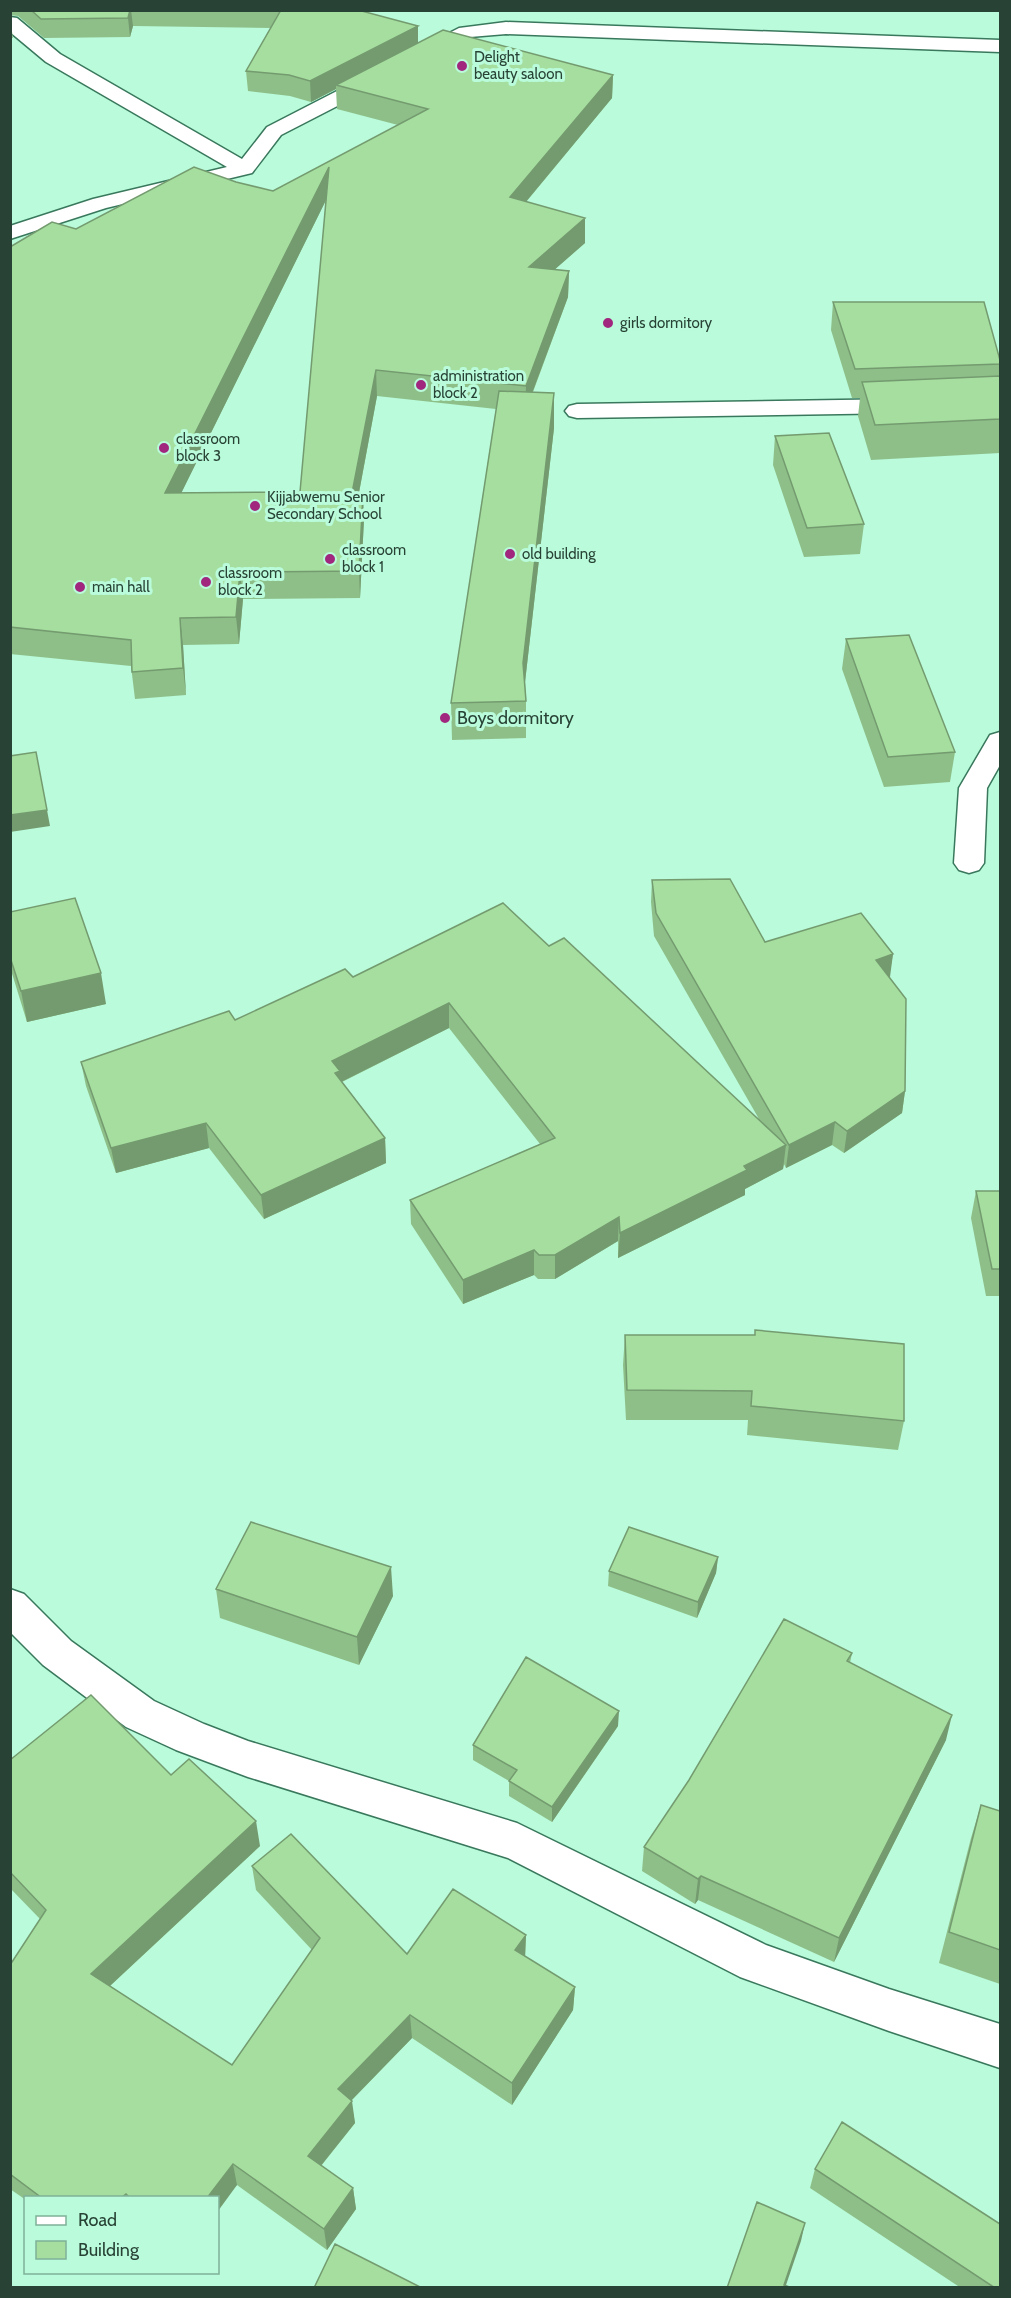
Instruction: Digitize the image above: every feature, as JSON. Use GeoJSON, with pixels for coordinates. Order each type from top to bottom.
{"type":"FeatureCollection","features":[{"type":"Feature","properties":{"kind":"street"},"geometry":{"type":"LineString","coordinates":[[463,10],[466,32]]}},
{"type":"Feature","properties":{"kind":"street"},"geometry":{"type":"LineString","coordinates":[[10,22],[53,58],[245,170]]}},
{"type":"Feature","properties":{"kind":"street"},"geometry":{"type":"LineString","coordinates":[[10,233],[100,203],[245,170],[274,131],[466,32],[506,28],[1000,46]]}},
{"type":"Feature","properties":{"kind":"street"},"geometry":{"type":"LineString","coordinates":[[576,411],[921,405]]}},
{"type":"Feature","properties":{"kind":"street"},"geometry":{"type":"LineString","coordinates":[[969,863],[973,788],[1000,741]]}},
{"type":"Feature","properties":{"kind":"street"},"geometry":{"type":"LineString","coordinates":[[10,1606],[57,1653],[140,1714],[190,1737],[248,1759],[517,1842],[754,1962],[889,2010],[1000,2046]]}},
{"type":"Feature","properties":{"kind":"building"},"geometry":{"type":"Polygon","coordinates":[[[31,10],[130,10],[128,18],[41,19],[31,10]]]}},
{"type":"Feature","properties":{"kind":"building"},"geometry":{"type":"Polygon","coordinates":[[[281,10],[358,10],[418,26],[310,81],[289,75],[246,71],[281,10]]]}},
{"type":"Feature","properties":{"kind":"building"},"geometry":{"type":"Polygon","coordinates":[[[443,30],[613,75],[510,197],[585,218],[529,267],[569,271],[526,386],[376,370],[352,493],[363,493],[359,571],[240,572],[236,617],[180,618],[183,668],[132,672],[131,640],[10,627],[10,247],[52,222],[76,229],[194,167],[236,182],[273,191],[428,109],[336,85],[443,30]],[[329,167],[165,493],[300,492],[329,167]]]}},
{"type":"Feature","properties":{"kind":"building"},"geometry":{"type":"Polygon","coordinates":[[[833,302],[984,302],[1000,364],[855,369],[833,302]]]}},
{"type":"Feature","properties":{"kind":"building"},"geometry":{"type":"Polygon","coordinates":[[[1000,376],[1000,419],[875,425],[862,382],[1000,376]]]}},
{"type":"Feature","properties":{"kind":"building","name":"old building"},"geometry":{"type":"Polygon","coordinates":[[[499,391],[554,393],[523,663],[526,701],[451,703],[499,391]]]}},
{"type":"Feature","properties":{"kind":"building"},"geometry":{"type":"Polygon","coordinates":[[[829,433],[864,524],[807,528],[775,436],[829,433]]]}},
{"type":"Feature","properties":{"kind":"building"},"geometry":{"type":"Polygon","coordinates":[[[909,635],[955,752],[888,757],[846,639],[909,635]]]}},
{"type":"Feature","properties":{"kind":"building"},"geometry":{"type":"Polygon","coordinates":[[[36,752],[47,810],[10,815],[10,756],[36,752]]]}},
{"type":"Feature","properties":{"kind":"building"},"geometry":{"type":"Polygon","coordinates":[[[730,879],[765,942],[861,913],[893,954],[876,960],[906,999],[905,1091],[847,1131],[835,1122],[789,1145],[656,913],[652,880],[730,879]]]}},
{"type":"Feature","properties":{"kind":"building"},"geometry":{"type":"Polygon","coordinates":[[[75,898],[101,973],[21,991],[10,957],[10,912],[75,898]]]}},
{"type":"Feature","properties":{"kind":"building"},"geometry":{"type":"Polygon","coordinates":[[[503,903],[549,946],[564,938],[786,1145],[744,1166],[747,1170],[620,1233],[619,1217],[555,1255],[539,1255],[534,1250],[463,1280],[410,1200],[555,1138],[449,1003],[332,1061],[340,1071],[335,1073],[385,1138],[261,1195],[206,1123],[111,1148],[81,1062],[229,1011],[235,1020],[345,969],[353,977],[503,903]]]}},
{"type":"Feature","properties":{"kind":"building"},"geometry":{"type":"Polygon","coordinates":[[[976,1191],[1000,1191],[1000,1269],[992,1269],[976,1191]]]}},
{"type":"Feature","properties":{"kind":"building"},"geometry":{"type":"Polygon","coordinates":[[[755,1330],[904,1344],[904,1421],[751,1406],[752,1391],[627,1390],[625,1335],[755,1335],[755,1330]]]}},
{"type":"Feature","properties":{"kind":"building"},"geometry":{"type":"Polygon","coordinates":[[[251,1522],[391,1567],[357,1637],[216,1589],[251,1522]]]}},
{"type":"Feature","properties":{"kind":"building"},"geometry":{"type":"Polygon","coordinates":[[[629,1527],[718,1557],[698,1602],[609,1571],[629,1527]]]}},
{"type":"Feature","properties":{"kind":"building"},"geometry":{"type":"Polygon","coordinates":[[[784,1619],[852,1653],[847,1661],[952,1715],[839,1938],[701,1876],[698,1879],[644,1847],[689,1780],[784,1619]]]}},
{"type":"Feature","properties":{"kind":"building"},"geometry":{"type":"Polygon","coordinates":[[[526,1657],[619,1711],[552,1807],[509,1781],[517,1770],[473,1745],[526,1657]]]}},
{"type":"Feature","properties":{"kind":"building"},"geometry":{"type":"Polygon","coordinates":[[[91,1695],[171,1775],[189,1759],[256,1821],[91,1974],[232,2065],[320,1938],[252,1866],[291,1834],[407,1954],[453,1889],[526,1935],[515,1950],[575,1987],[512,2083],[410,2015],[338,2089],[352,2101],[308,2156],[353,2188],[324,2229],[233,2164],[209,2196],[128,2196],[126,2194],[124,2196],[39,2196],[10,2174],[10,1965],[46,1910],[10,1872],[10,1760],[91,1695]]]}},
{"type":"Feature","properties":{"kind":"building"},"geometry":{"type":"Polygon","coordinates":[[[981,1805],[1000,1811],[1000,1950],[949,1932],[981,1805]]]}},
{"type":"Feature","properties":{"kind":"building"},"geometry":{"type":"Polygon","coordinates":[[[842,2122],[1000,2224],[1000,2288],[995,2288],[815,2169],[842,2122]]]}},
{"type":"Feature","properties":{"kind":"building"},"geometry":{"type":"Polygon","coordinates":[[[757,2202],[805,2223],[784,2285],[792,2288],[727,2288],[757,2202]]]}},
{"type":"Feature","properties":{"kind":"building"},"geometry":{"type":"Polygon","coordinates":[[[335,2244],[422,2288],[314,2288],[335,2244]]]}},
{"type":"Feature","properties":{"kind":"place","name":"Delight beauty saloon"},"geometry":{"type":"Point","coordinates":[462,66]}},
{"type":"Feature","properties":{"kind":"place","name":"girls dormitory"},"geometry":{"type":"Point","coordinates":[608,323]}},
{"type":"Feature","properties":{"kind":"place","name":"administration block 2"},"geometry":{"type":"Point","coordinates":[421,385]}},
{"type":"Feature","properties":{"kind":"place","name":"classroom block 3"},"geometry":{"type":"Point","coordinates":[164,448]}},
{"type":"Feature","properties":{"kind":"place","name":"Kijjabwemu Senior Secondary School"},"geometry":{"type":"Point","coordinates":[255,506]}},
{"type":"Feature","properties":{"kind":"place","name":"old building"},"geometry":{"type":"Point","coordinates":[510,554]}},
{"type":"Feature","properties":{"kind":"place","name":"classroom block 1"},"geometry":{"type":"Point","coordinates":[330,559]}},
{"type":"Feature","properties":{"kind":"place","name":"classroom block 2"},"geometry":{"type":"Point","coordinates":[206,582]}},
{"type":"Feature","properties":{"kind":"place","name":"main hall"},"geometry":{"type":"Point","coordinates":[80,587]}},
{"type":"Feature","properties":{"kind":"place","name":"Boys dormitory"},"geometry":{"type":"Point","coordinates":[445,718]}}]}
